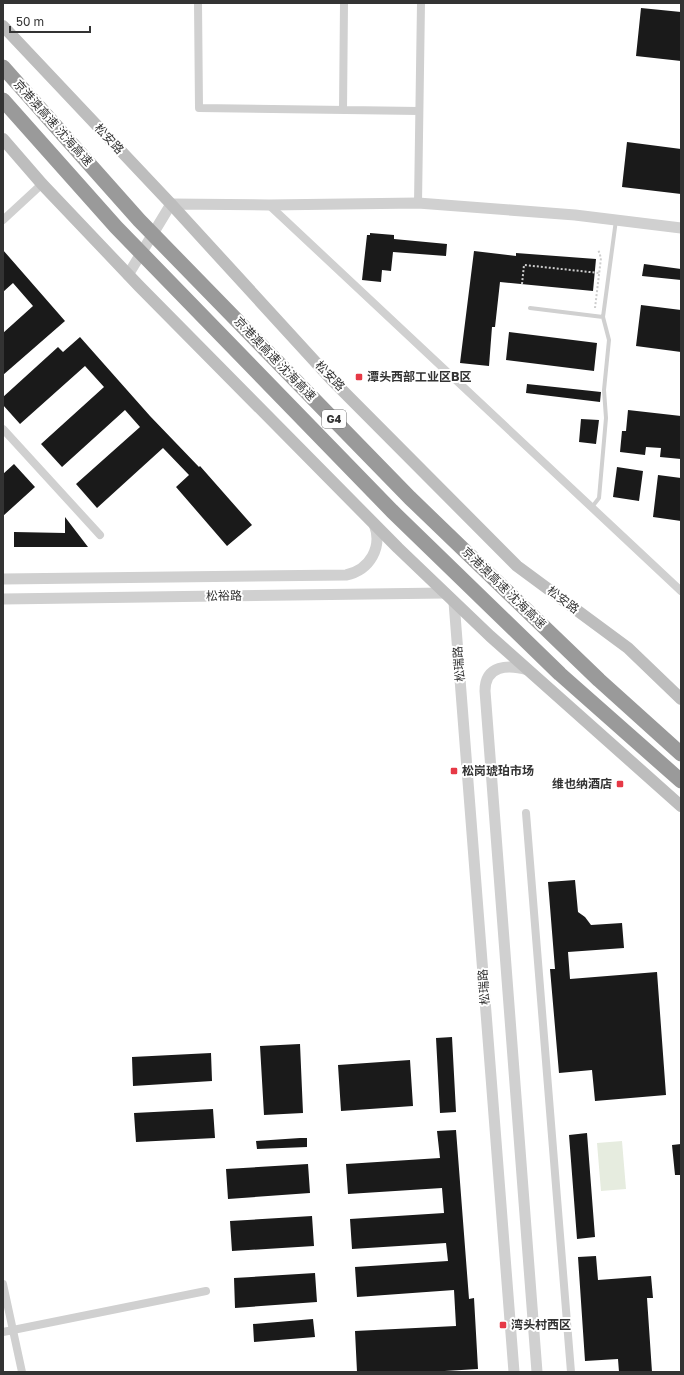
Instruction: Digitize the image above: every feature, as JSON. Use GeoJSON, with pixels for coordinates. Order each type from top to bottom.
{"type":"FeatureCollection","features":[{"type":"Feature","properties":{"kind":"highway","name":"京港澳高速 沈海高速"},"geometry":{"type":"LineString","coordinates":[[3,67],[139,220],[410,498],[599,680],[681,754]]}},
{"type":"Feature","properties":{"kind":"highway","name":"京港澳高速 沈海高速"},"geometry":{"type":"LineString","coordinates":[[3,100],[116,227],[392,510],[560,674],[681,780]]}},
{"type":"Feature","properties":{"kind":"main road","name":"松安路"},"geometry":{"type":"LineString","coordinates":[[3,26],[171,204],[331,379],[517,566],[628,648],[681,699]]}},
{"type":"Feature","properties":{"kind":"main road"},"geometry":{"type":"LineString","coordinates":[[3,139],[42,184],[128,275],[374,524],[454,602],[528,670],[681,806]]}},
{"type":"Feature","properties":{"kind":"street"},"geometry":{"type":"LineString","coordinates":[[198,3],[199,108],[419,111]]}},
{"type":"Feature","properties":{"kind":"street"},"geometry":{"type":"LineString","coordinates":[[343,110],[344,3]]}},
{"type":"Feature","properties":{"kind":"street"},"geometry":{"type":"LineString","coordinates":[[418,203],[421,3]]}},
{"type":"Feature","properties":{"kind":"street"},"geometry":{"type":"LineString","coordinates":[[3,220],[42,184]]}},
{"type":"Feature","properties":{"kind":"street"},"geometry":{"type":"LineString","coordinates":[[128,275],[171,204],[269,205],[418,203],[575,215],[681,228]]}},
{"type":"Feature","properties":{"kind":"street"},"geometry":{"type":"LineString","coordinates":[[269,205],[681,591]]}},
{"type":"Feature","properties":{"kind":"street"},"geometry":{"type":"LineString","coordinates":[[3,429],[100,535]]}},
{"type":"Feature","properties":{"kind":"street","name":"松裕路"},"geometry":{"type":"LineString","coordinates":[[3,579],[346,575],[361,570],[370,561],[375,551],[377,538],[374,524]]}},
{"type":"Feature","properties":{"kind":"street","name":"松裕路"},"geometry":{"type":"LineString","coordinates":[[3,599],[445,593]]}},
{"type":"Feature","properties":{"kind":"street","name":"松瑞路"},"geometry":{"type":"LineString","coordinates":[[454,602],[514,1372]]}},
{"type":"Feature","properties":{"kind":"street","name":"松瑞路"},"geometry":{"type":"LineString","coordinates":[[528,670],[511,667],[492,671],[486,679],[485,691],[537,1372]]}},
{"type":"Feature","properties":{"kind":"street"},"geometry":{"type":"LineString","coordinates":[[526,813],[571,1372]]}},
{"type":"Feature","properties":{"kind":"street"},"geometry":{"type":"LineString","coordinates":[[3,1284],[22,1372]]}},
{"type":"Feature","properties":{"kind":"street"},"geometry":{"type":"LineString","coordinates":[[3,1332],[206,1290]]}},
{"type":"Feature","properties":{"kind":"lane"},"geometry":{"type":"LineString","coordinates":[[592,507],[599,498],[606,418],[604,390],[608,340],[603,317],[616,220]]}},
{"type":"Feature","properties":{"kind":"lane"},"geometry":{"type":"LineString","coordinates":[[530,308],[603,317]]}},
{"type":"Feature","properties":{"kind":"path"},"geometry":{"type":"LineString","coordinates":[[595,308],[601,258],[598,249]]}},
{"type":"Feature","properties":{"kind":"path"},"geometry":{"type":"LineString","coordinates":[[522,284],[524,265],[599,273]]}},
{"type":"Feature","properties":{"kind":"shaded area"},"geometry":{"type":"Polygon","coordinates":[[[622,1141],[626,1189],[601,1191],[597,1143],[622,1141]]]}},
{"type":"Feature","properties":{"kind":"building"},"geometry":{"type":"Polygon","coordinates":[[[641,8],[681,12],[681,61],[636,56],[641,8]]]}},
{"type":"Feature","properties":{"kind":"building"},"geometry":{"type":"Polygon","coordinates":[[[627,142],[681,149],[681,194],[622,187],[627,142]]]}},
{"type":"Feature","properties":{"kind":"building"},"geometry":{"type":"Polygon","coordinates":[[[370,233],[394,235],[394,239],[447,244],[446,256],[393,252],[391,271],[382,270],[381,282],[362,280],[367,235],[370,235],[370,233]]]}},
{"type":"Feature","properties":{"kind":"building"},"geometry":{"type":"Polygon","coordinates":[[[3,250],[65,321],[3,375],[3,333],[33,306],[13,283],[3,292],[3,250]]]}},
{"type":"Feature","properties":{"kind":"building"},"geometry":{"type":"Polygon","coordinates":[[[474,251],[516,256],[516,253],[596,259],[593,291],[500,282],[495,327],[492,327],[489,366],[460,363],[474,251]]]}},
{"type":"Feature","properties":{"kind":"building"},"geometry":{"type":"Polygon","coordinates":[[[644,264],[681,269],[681,280],[642,276],[644,264]]]}},
{"type":"Feature","properties":{"kind":"building"},"geometry":{"type":"Polygon","coordinates":[[[641,305],[681,310],[681,352],[636,346],[641,305]]]}},
{"type":"Feature","properties":{"kind":"building"},"geometry":{"type":"Polygon","coordinates":[[[509,332],[597,343],[594,371],[506,360],[509,332]]]}},
{"type":"Feature","properties":{"kind":"building"},"geometry":{"type":"Polygon","coordinates":[[[80,337],[150,416],[199,467],[200,466],[252,525],[227,546],[176,487],[189,475],[163,448],[97,508],[76,484],[140,427],[125,410],[62,467],[41,444],[104,387],[85,366],[20,424],[3,405],[3,397],[58,347],[63,352],[80,337]]]}},
{"type":"Feature","properties":{"kind":"building"},"geometry":{"type":"Polygon","coordinates":[[[527,384],[601,392],[600,402],[526,393],[527,384]]]}},
{"type":"Feature","properties":{"kind":"building"},"geometry":{"type":"Polygon","coordinates":[[[628,410],[681,416],[681,459],[660,457],[661,448],[646,447],[645,455],[620,452],[622,431],[626,431],[628,410]]]}},
{"type":"Feature","properties":{"kind":"building"},"geometry":{"type":"Polygon","coordinates":[[[581,419],[599,420],[596,444],[579,442],[581,419]]]}},
{"type":"Feature","properties":{"kind":"building"},"geometry":{"type":"Polygon","coordinates":[[[14,464],[35,487],[3,516],[3,474],[14,464]]]}},
{"type":"Feature","properties":{"kind":"building"},"geometry":{"type":"Polygon","coordinates":[[[617,467],[643,471],[639,501],[613,497],[617,467]]]}},
{"type":"Feature","properties":{"kind":"building"},"geometry":{"type":"Polygon","coordinates":[[[658,475],[681,478],[681,521],[653,517],[658,475]]]}},
{"type":"Feature","properties":{"kind":"building"},"geometry":{"type":"Polygon","coordinates":[[[65,517],[88,547],[14,547],[14,532],[65,533],[65,517]]]}},
{"type":"Feature","properties":{"kind":"building"},"geometry":{"type":"Polygon","coordinates":[[[575,880],[578,912],[585,917],[591,925],[622,923],[624,948],[568,952],[570,979],[657,972],[666,1095],[595,1101],[592,1070],[559,1073],[550,969],[555,969],[548,882],[575,880]]]}},
{"type":"Feature","properties":{"kind":"building"},"geometry":{"type":"Polygon","coordinates":[[[452,1037],[456,1112],[440,1113],[436,1038],[452,1037]]]}},
{"type":"Feature","properties":{"kind":"building"},"geometry":{"type":"Polygon","coordinates":[[[300,1044],[303,1113],[264,1115],[260,1046],[300,1044]]]}},
{"type":"Feature","properties":{"kind":"building"},"geometry":{"type":"Polygon","coordinates":[[[211,1053],[212,1081],[133,1086],[132,1057],[211,1053]]]}},
{"type":"Feature","properties":{"kind":"building"},"geometry":{"type":"Polygon","coordinates":[[[410,1060],[413,1106],[341,1111],[338,1065],[410,1060]]]}},
{"type":"Feature","properties":{"kind":"building"},"geometry":{"type":"Polygon","coordinates":[[[213,1109],[215,1138],[136,1142],[134,1113],[213,1109]]]}},
{"type":"Feature","properties":{"kind":"building"},"geometry":{"type":"Polygon","coordinates":[[[456,1130],[469,1299],[474,1298],[478,1369],[428,1372],[357,1372],[355,1331],[456,1326],[454,1290],[357,1297],[355,1267],[448,1261],[446,1243],[352,1249],[350,1219],[444,1213],[442,1188],[348,1194],[346,1164],[440,1158],[437,1131],[456,1130]]]}},
{"type":"Feature","properties":{"kind":"building"},"geometry":{"type":"Polygon","coordinates":[[[587,1133],[595,1237],[577,1239],[569,1135],[587,1133]]]}},
{"type":"Feature","properties":{"kind":"building"},"geometry":{"type":"Polygon","coordinates":[[[307,1138],[307,1147],[257,1149],[256,1141],[307,1138]]]}},
{"type":"Feature","properties":{"kind":"building"},"geometry":{"type":"Polygon","coordinates":[[[681,1144],[681,1175],[675,1175],[672,1145],[681,1144]]]}},
{"type":"Feature","properties":{"kind":"building"},"geometry":{"type":"Polygon","coordinates":[[[308,1164],[310,1193],[228,1199],[226,1169],[308,1164]]]}},
{"type":"Feature","properties":{"kind":"building"},"geometry":{"type":"Polygon","coordinates":[[[312,1216],[314,1246],[232,1251],[230,1221],[312,1216]]]}},
{"type":"Feature","properties":{"kind":"building"},"geometry":{"type":"Polygon","coordinates":[[[596,1256],[598,1280],[651,1276],[653,1298],[647,1298],[652,1372],[619,1372],[618,1359],[585,1361],[578,1257],[596,1256]]]}},
{"type":"Feature","properties":{"kind":"building"},"geometry":{"type":"Polygon","coordinates":[[[315,1273],[317,1302],[235,1308],[234,1278],[315,1273]]]}},
{"type":"Feature","properties":{"kind":"building"},"geometry":{"type":"Polygon","coordinates":[[[313,1319],[315,1337],[254,1342],[253,1324],[313,1319]]]}},
{"type":"Feature","properties":{"kind":"place","name":"潭头西部工业区B区"},"geometry":{"type":"Point","coordinates":[359,377]}},
{"type":"Feature","properties":{"kind":"place","name":"松岗琥珀市场"},"geometry":{"type":"Point","coordinates":[454,771]}},
{"type":"Feature","properties":{"kind":"place","name":"维也纳酒店"},"geometry":{"type":"Point","coordinates":[620,784]}},
{"type":"Feature","properties":{"kind":"place","name":"湾头村西区"},"geometry":{"type":"Point","coordinates":[503,1325]}}]}
